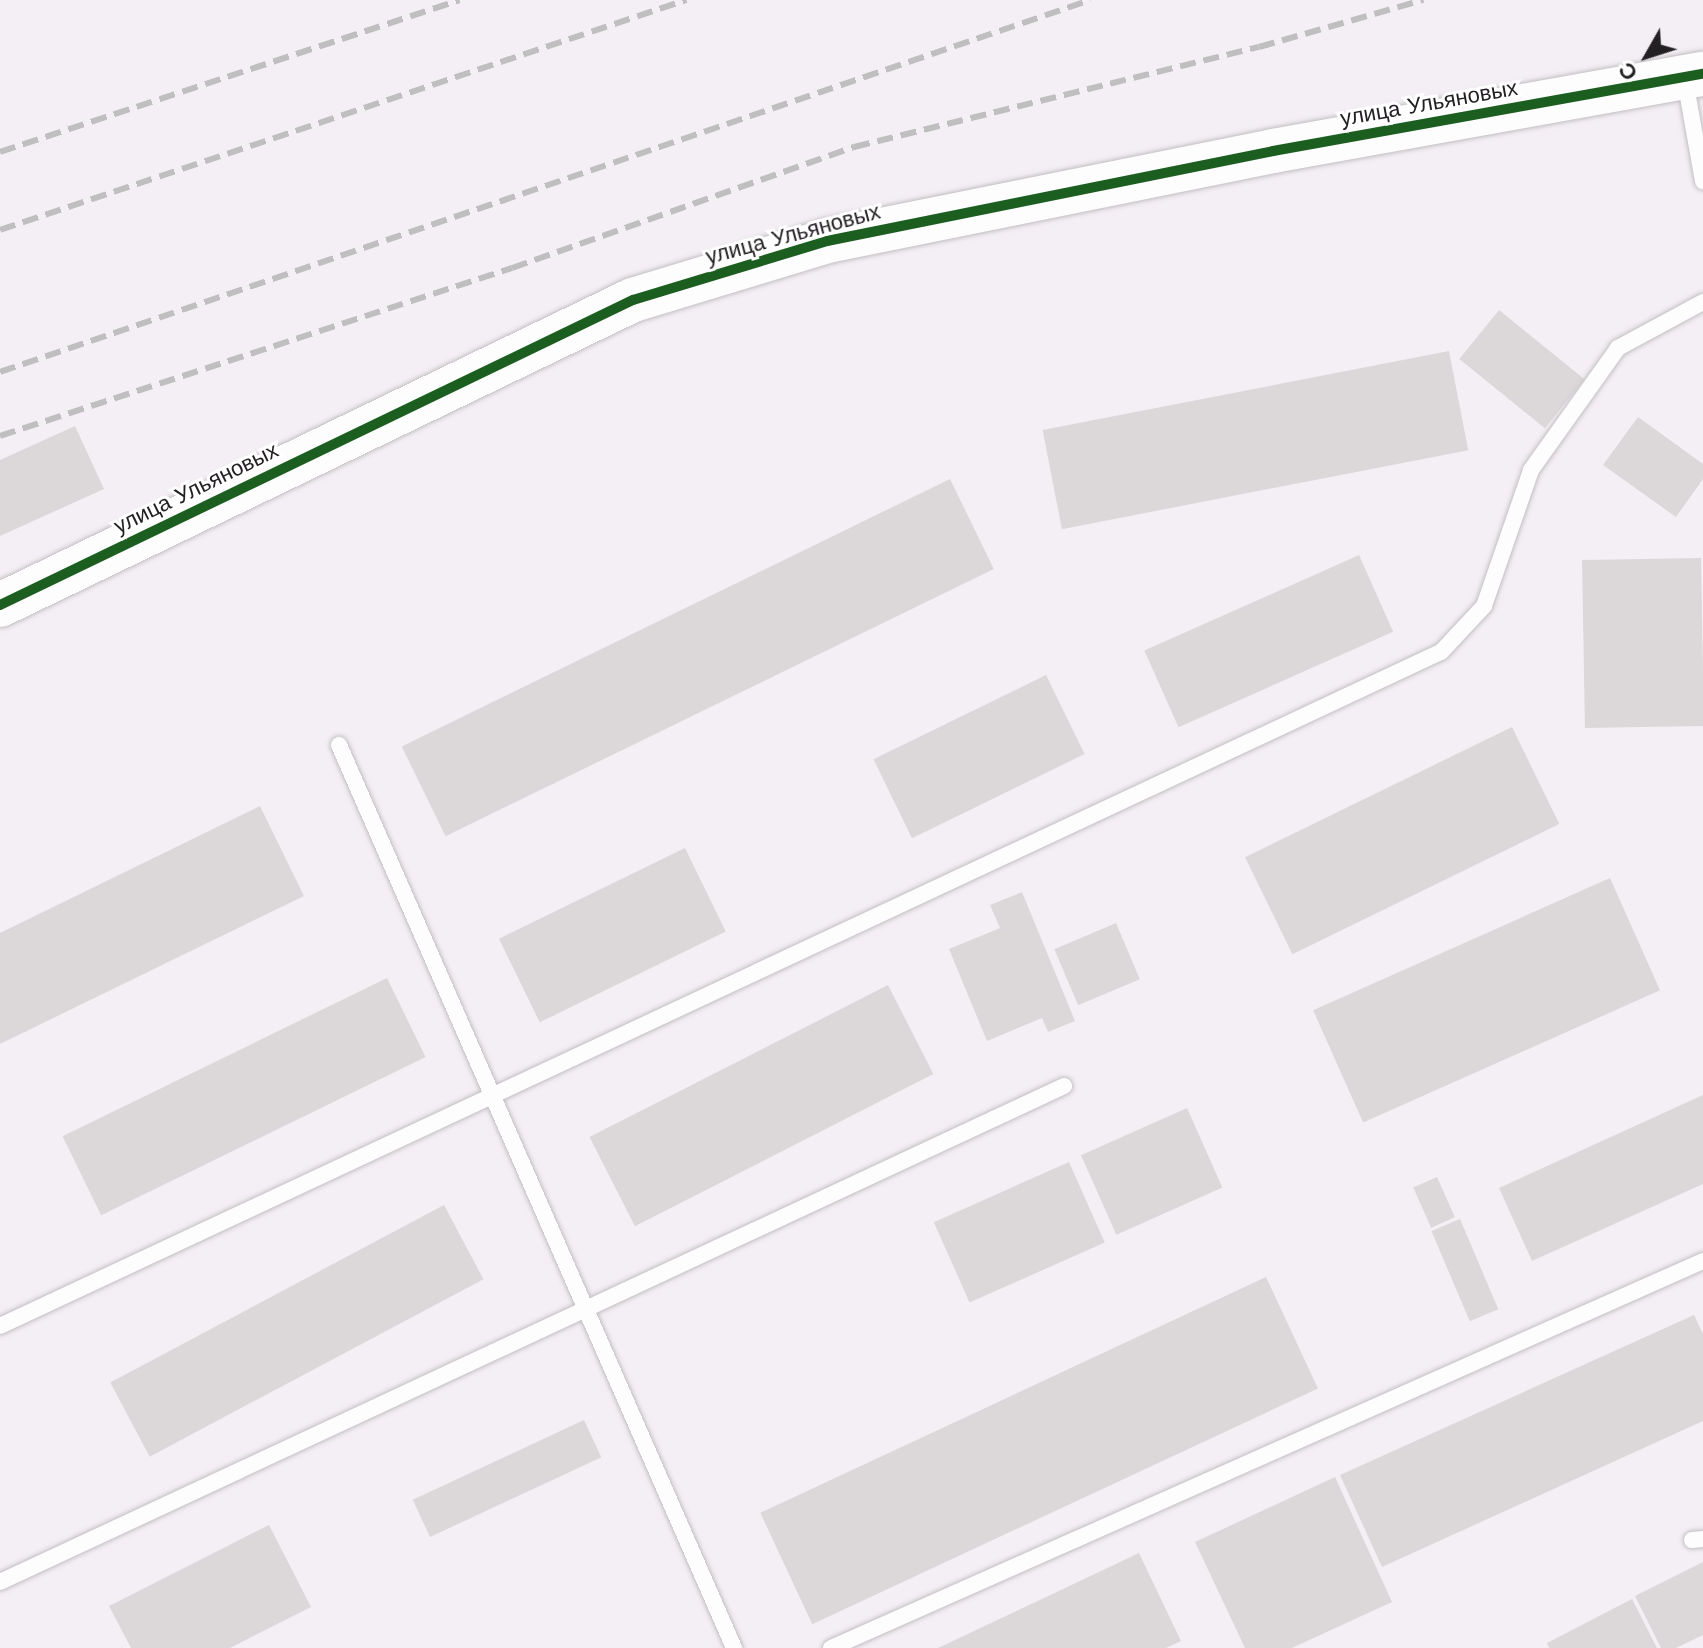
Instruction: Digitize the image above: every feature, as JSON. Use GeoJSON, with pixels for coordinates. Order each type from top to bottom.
{"type":"FeatureCollection","features":[{"type":"Feature","properties":{"kind":"street","name":"улица Ульяновых"},"geometry":{"type":"LineString","coordinates":[[0,605],[633,300],[827,241],[1273,151],[1694,75]]}},
{"type":"Feature","properties":{"kind":"lane"},"geometry":{"type":"LineString","coordinates":[[1694,75],[1703,181]]}},
{"type":"Feature","properties":{"kind":"lane"},"geometry":{"type":"LineString","coordinates":[[0,1326],[1441,652],[1484,606],[1531,470],[1618,348],[1703,302]]}},
{"type":"Feature","properties":{"kind":"lane"},"geometry":{"type":"LineString","coordinates":[[339,745],[490,1097],[734,1648]]}},
{"type":"Feature","properties":{"kind":"lane"},"geometry":{"type":"LineString","coordinates":[[0,1582],[1064,1086]]}},
{"type":"Feature","properties":{"kind":"lane"},"geometry":{"type":"LineString","coordinates":[[831,1648],[1703,1261]]}},
{"type":"Feature","properties":{"kind":"building"},"geometry":{"type":"Polygon","coordinates":[[[1499,310],[1584,379],[1545,428],[1459,359],[1499,310]]]}},
{"type":"Feature","properties":{"kind":"building"},"geometry":{"type":"Polygon","coordinates":[[[1449,351],[1468,450],[1062,529],[1043,430],[1449,351]]]}},
{"type":"Feature","properties":{"kind":"building"},"geometry":{"type":"Polygon","coordinates":[[[1638,417],[1703,464],[1703,479],[1676,517],[1603,465],[1638,417]]]}},
{"type":"Feature","properties":{"kind":"building"},"geometry":{"type":"Polygon","coordinates":[[[75,426],[104,489],[0,536],[0,460],[75,426]]]}},
{"type":"Feature","properties":{"kind":"building"},"geometry":{"type":"Polygon","coordinates":[[[950,479],[994,569],[446,836],[402,746],[950,479]]]}},
{"type":"Feature","properties":{"kind":"building"},"geometry":{"type":"Polygon","coordinates":[[[1359,555],[1393,632],[1178,727],[1144,651],[1359,555]]]}},
{"type":"Feature","properties":{"kind":"building"},"geometry":{"type":"Polygon","coordinates":[[[1701,558],[1703,726],[1585,728],[1582,560],[1701,558]]]}},
{"type":"Feature","properties":{"kind":"building"},"geometry":{"type":"Polygon","coordinates":[[[1046,675],[1085,754],[912,838],[873,759],[1046,675]]]}},
{"type":"Feature","properties":{"kind":"building"},"geometry":{"type":"Polygon","coordinates":[[[1512,727],[1559,824],[1292,954],[1245,857],[1512,727]]]}},
{"type":"Feature","properties":{"kind":"building"},"geometry":{"type":"Polygon","coordinates":[[[260,806],[304,896],[0,1044],[0,933],[260,806]]]}},
{"type":"Feature","properties":{"kind":"building"},"geometry":{"type":"Polygon","coordinates":[[[685,848],[726,932],[540,1022],[499,939],[685,848]]]}},
{"type":"Feature","properties":{"kind":"building"},"geometry":{"type":"Polygon","coordinates":[[[1610,878],[1660,990],[1363,1123],[1313,1010],[1610,878]]]}},
{"type":"Feature","properties":{"kind":"building"},"geometry":{"type":"Polygon","coordinates":[[[1022,892],[1075,1021],[1048,1032],[1042,1018],[987,1041],[949,949],[1000,928],[990,905],[1022,892]]]}},
{"type":"Feature","properties":{"kind":"building"},"geometry":{"type":"Polygon","coordinates":[[[1116,923],[1140,979],[1078,1005],[1054,949],[1116,923]]]}},
{"type":"Feature","properties":{"kind":"building"},"geometry":{"type":"Polygon","coordinates":[[[387,978],[426,1057],[101,1215],[63,1136],[387,978]]]}},
{"type":"Feature","properties":{"kind":"building"},"geometry":{"type":"Polygon","coordinates":[[[888,985],[933,1074],[635,1226],[590,1137],[888,985]]]}},
{"type":"Feature","properties":{"kind":"building"},"geometry":{"type":"Polygon","coordinates":[[[1703,1095],[1703,1184],[1532,1261],[1499,1188],[1703,1095]]]}},
{"type":"Feature","properties":{"kind":"building"},"geometry":{"type":"Polygon","coordinates":[[[1187,1108],[1222,1187],[1116,1235],[1081,1155],[1187,1108]]]}},
{"type":"Feature","properties":{"kind":"building"},"geometry":{"type":"Polygon","coordinates":[[[1069,1162],[1105,1242],[970,1303],[934,1222],[1069,1162]]]}},
{"type":"Feature","properties":{"kind":"building"},"geometry":{"type":"Polygon","coordinates":[[[1437,1177],[1455,1217],[1431,1228],[1413,1188],[1437,1177]]]}},
{"type":"Feature","properties":{"kind":"building"},"geometry":{"type":"Polygon","coordinates":[[[444,1205],[483,1279],[150,1457],[110,1382],[444,1205]]]}},
{"type":"Feature","properties":{"kind":"building"},"geometry":{"type":"Polygon","coordinates":[[[1460,1219],[1498,1309],[1470,1321],[1431,1231],[1460,1219]]]}},
{"type":"Feature","properties":{"kind":"building"},"geometry":{"type":"Polygon","coordinates":[[[1266,1277],[1318,1388],[812,1624],[760,1513],[1266,1277]]]}},
{"type":"Feature","properties":{"kind":"building"},"geometry":{"type":"Polygon","coordinates":[[[1694,1315],[1703,1334],[1703,1421],[1382,1567],[1340,1475],[1694,1315]]]}},
{"type":"Feature","properties":{"kind":"building"},"geometry":{"type":"Polygon","coordinates":[[[584,1420],[601,1457],[430,1537],[413,1500],[584,1420]]]}},
{"type":"Feature","properties":{"kind":"building"},"geometry":{"type":"Polygon","coordinates":[[[1335,1477],[1392,1602],[1292,1648],[1245,1648],[1195,1542],[1335,1477]]]}},
{"type":"Feature","properties":{"kind":"building"},"geometry":{"type":"Polygon","coordinates":[[[269,1525],[311,1607],[230,1648],[131,1648],[109,1606],[269,1525]]]}},
{"type":"Feature","properties":{"kind":"building"},"geometry":{"type":"Polygon","coordinates":[[[1139,1553],[1181,1641],[1166,1648],[938,1648],[1139,1553]]]}},
{"type":"Feature","properties":{"kind":"building"},"geometry":{"type":"Polygon","coordinates":[[[1703,1562],[1703,1635],[1676,1648],[1661,1648],[1635,1596],[1703,1562]]]}},
{"type":"Feature","properties":{"kind":"building"},"geometry":{"type":"Polygon","coordinates":[[[1632,1599],[1657,1648],[1549,1648],[1547,1643],[1632,1599]]]}},
{"type":"Feature","properties":{"kind":"railway"},"geometry":{"type":"LineString","coordinates":[[0,152],[460,0]]}},
{"type":"Feature","properties":{"kind":"railway"},"geometry":{"type":"LineString","coordinates":[[0,230],[686,0]]}},
{"type":"Feature","properties":{"kind":"railway"},"geometry":{"type":"LineString","coordinates":[[0,372],[1090,0]]}},
{"type":"Feature","properties":{"kind":"railway"},"geometry":{"type":"LineString","coordinates":[[0,436],[512,268],[854,147],[1259,47],[1423,0]]}},
{"type":"Feature","properties":{"kind":"cycle path"},"geometry":{"type":"LineString","coordinates":[[0,605],[633,300],[827,241],[1273,151],[1703,74]]}}]}
